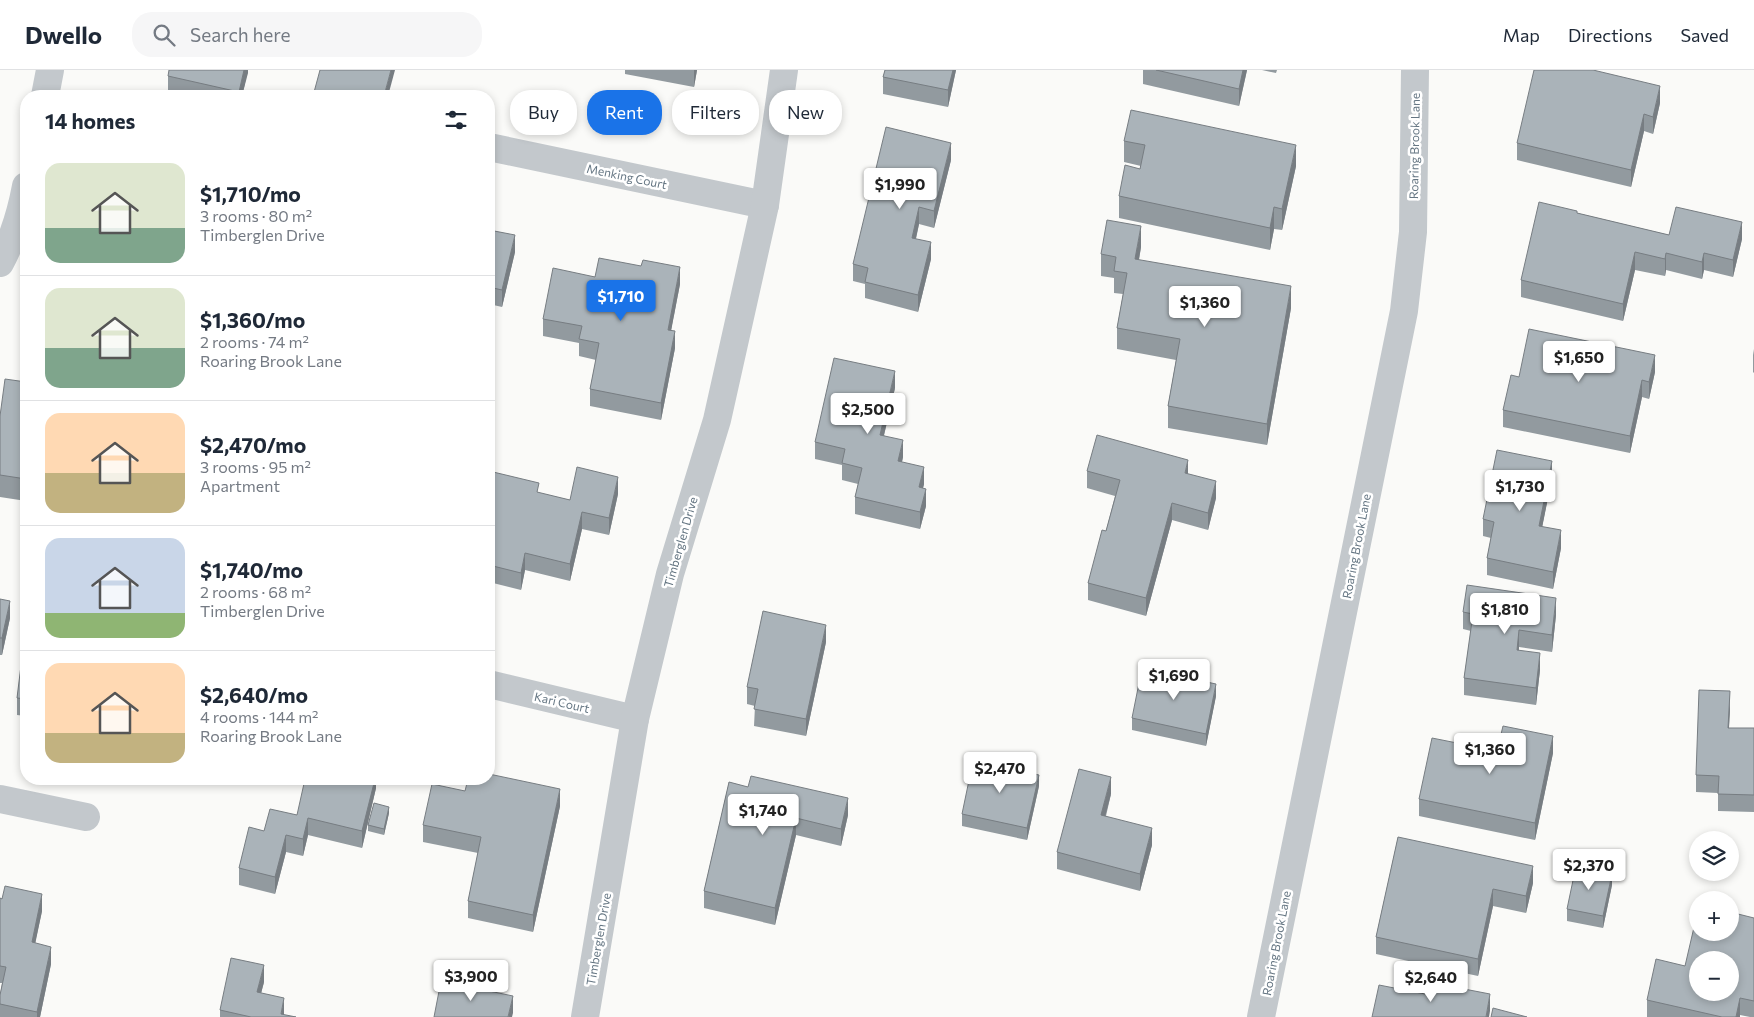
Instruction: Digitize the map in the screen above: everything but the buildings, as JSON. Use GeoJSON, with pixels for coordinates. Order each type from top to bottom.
{"type":"FeatureCollection","features":[{"type":"Feature","properties":{"kind":"street"},"geometry":{"type":"LineString","coordinates":[[46,90],[50,70]]}},
{"type":"Feature","properties":{"kind":"street","name":"Timberglen Drive"},"geometry":{"type":"LineString","coordinates":[[584,1017],[635,719],[670,574],[717,420],[765,205],[784,70]]}},
{"type":"Feature","properties":{"kind":"street","name":"Roaring Brook Lane"},"geometry":{"type":"LineString","coordinates":[[1261,1017],[1404,311],[1413,232],[1415,70]]}},
{"type":"Feature","properties":{"kind":"street","name":"Menking Court"},"geometry":{"type":"LineString","coordinates":[[495,148],[765,205]]}},
{"type":"Feature","properties":{"kind":"street"},"geometry":{"type":"LineString","coordinates":[[0,263],[7,250],[20,214]]}},
{"type":"Feature","properties":{"kind":"street","name":"Kari Court"},"geometry":{"type":"LineString","coordinates":[[495,685],[635,719]]}},
{"type":"Feature","properties":{"kind":"street"},"geometry":{"type":"LineString","coordinates":[[0,799],[86,817]]}}]}
